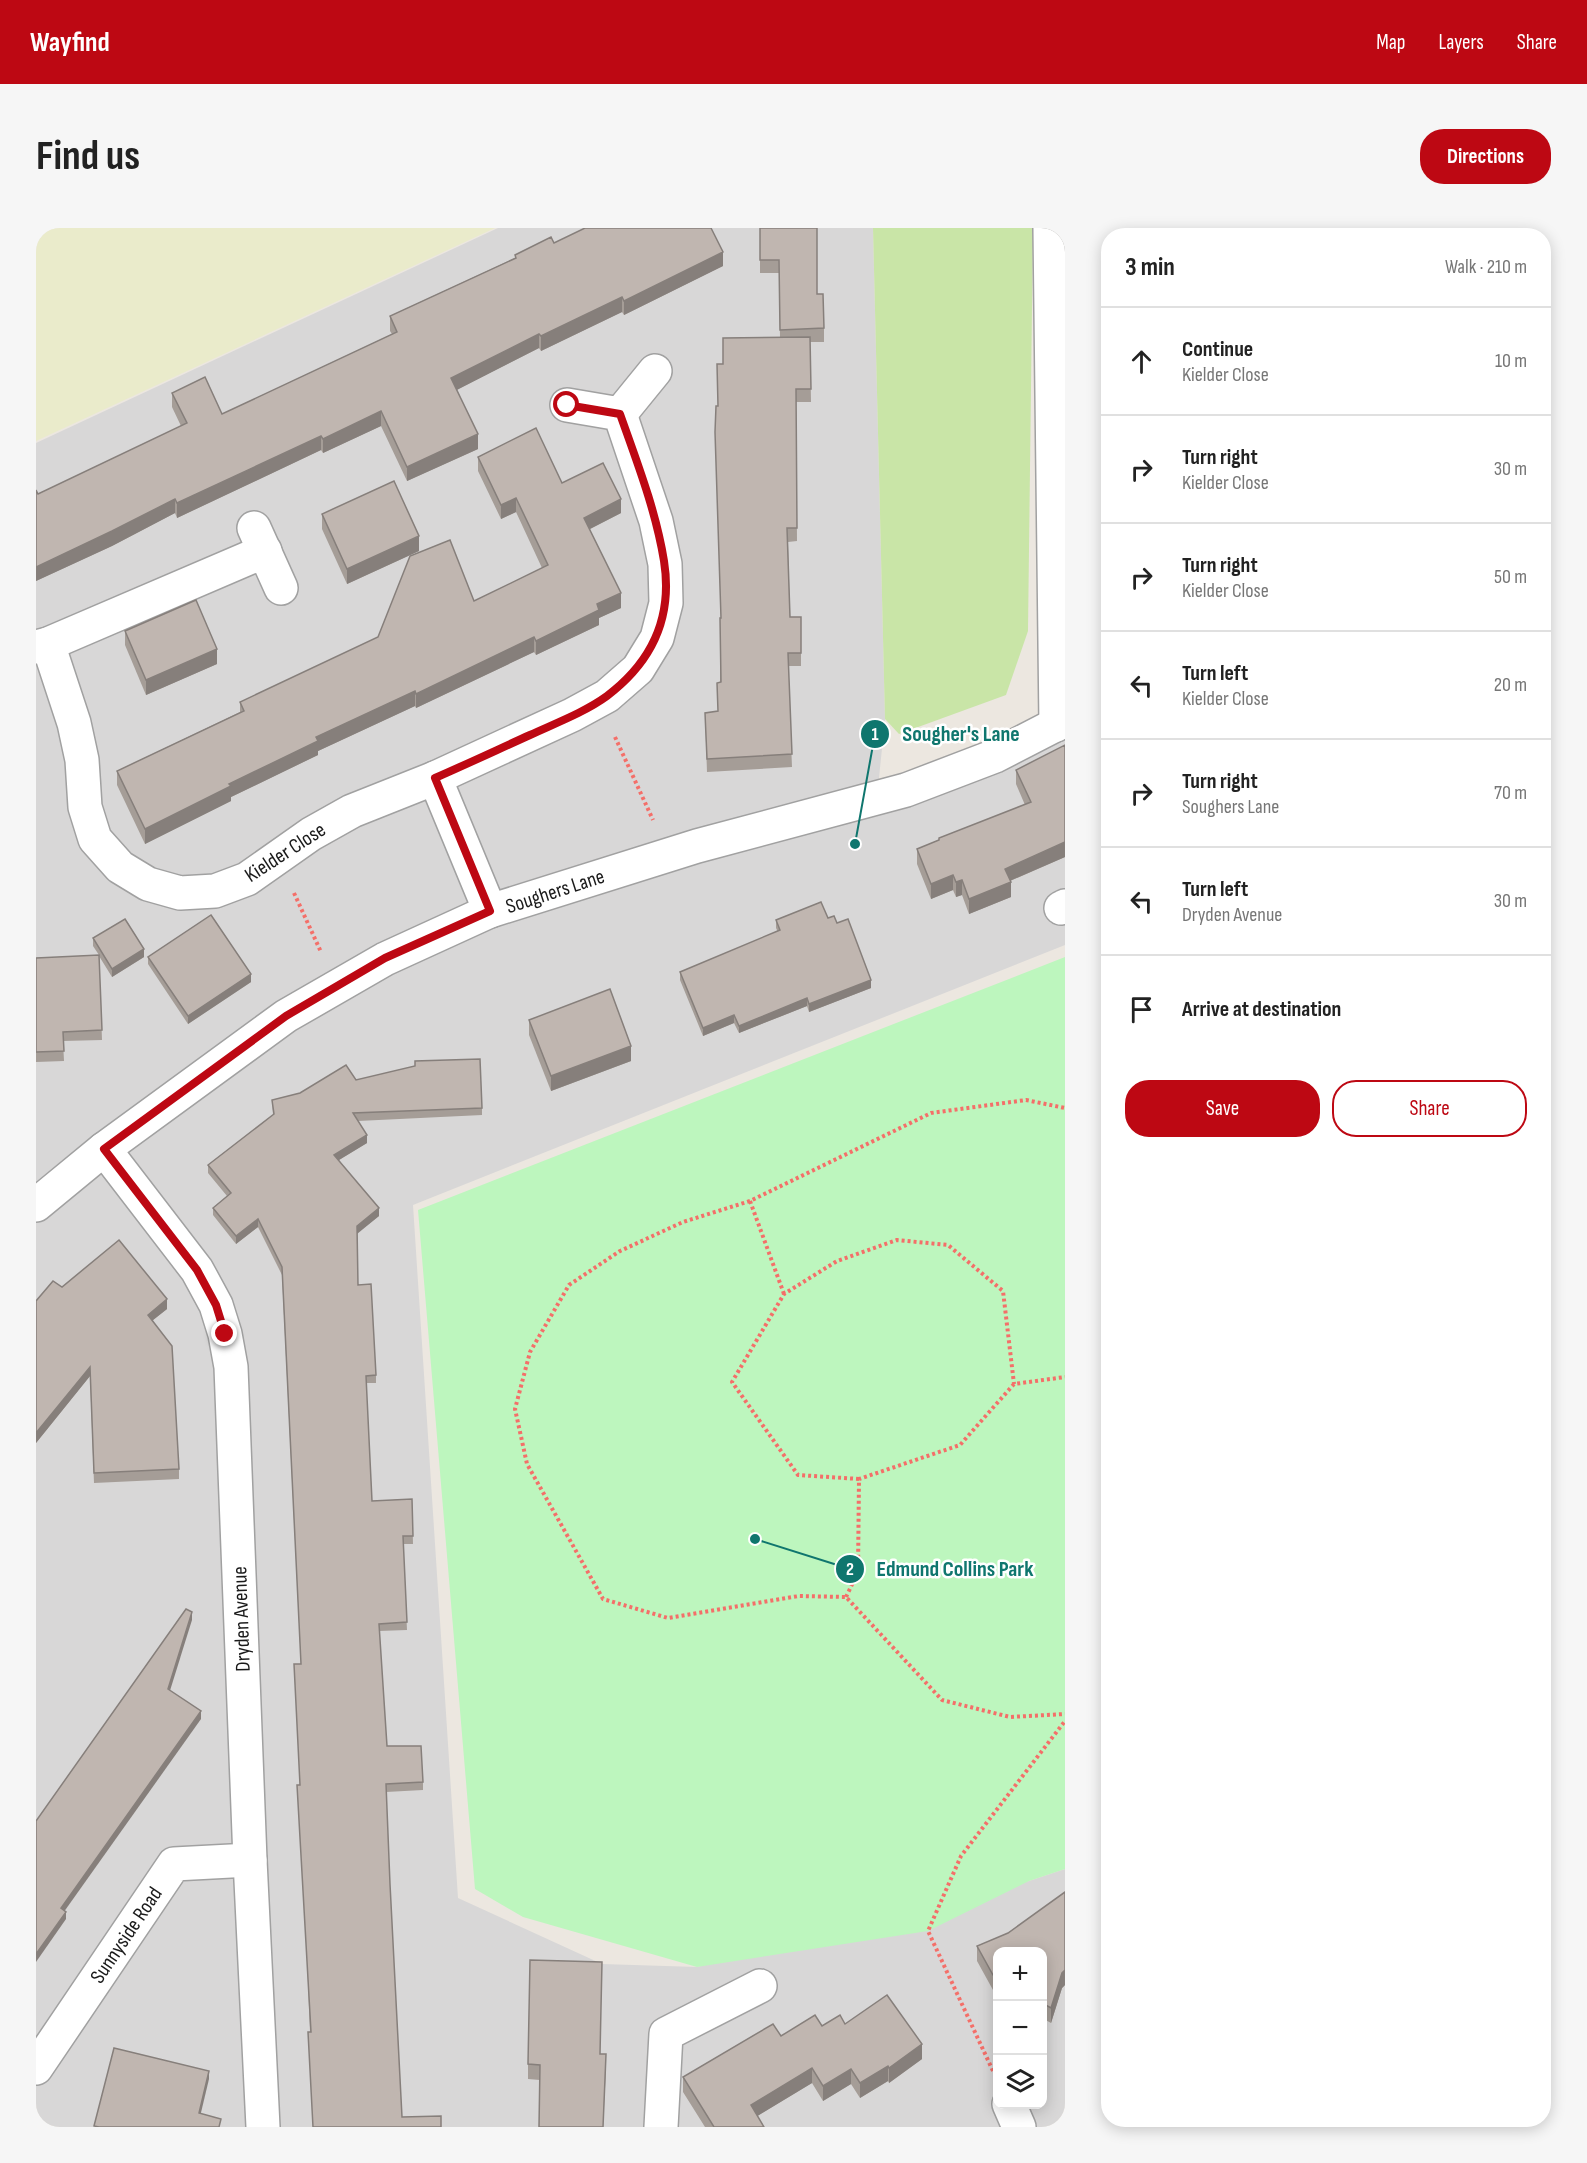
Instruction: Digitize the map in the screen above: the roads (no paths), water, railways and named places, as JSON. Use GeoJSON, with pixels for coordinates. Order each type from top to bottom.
{"type":"FeatureCollection","features":[{"type":"Feature","properties":{"kind":"street"},"geometry":{"type":"LineString","coordinates":[[1050,228],[1061,722]]}},
{"type":"Feature","properties":{"kind":"street"},"geometry":{"type":"LineString","coordinates":[[567,405],[620,414],[655,371]]}},
{"type":"Feature","properties":{"kind":"street","name":"Kielder Close"},"geometry":{"type":"LineString","coordinates":[[281,588],[260,540],[42,645],[75,723],[82,760],[85,807],[95,839],[120,867],[148,884],[180,893],[215,891],[247,879],[311,834],[352,811],[435,778],[572,715],[607,696],[638,669],[657,638],[666,603],[665,564],[656,520],[620,414]]}},
{"type":"Feature","properties":{"kind":"street","name":"Soughers Lane"},"geometry":{"type":"LineString","coordinates":[[38,1200],[286,1016],[385,958],[490,911],[669,854],[906,790],[995,756],[1061,722]]}},
{"type":"Feature","properties":{"kind":"street"},"geometry":{"type":"LineString","coordinates":[[435,778],[490,911]]}},
{"type":"Feature","properties":{"kind":"street","name":"Dryden Avenue"},"geometry":{"type":"LineString","coordinates":[[104,1149],[197,1270],[216,1305],[225,1334],[231,1367],[263,2127]]}},
{"type":"Feature","properties":{"kind":"street","name":"Sunnyside Road"},"geometry":{"type":"LineString","coordinates":[[36,2068],[174,1864],[250,1860]]}},
{"type":"Feature","properties":{"kind":"street"},"geometry":{"type":"LineString","coordinates":[[661,2127],[666,2034],[760,1986]]}},
{"type":"Feature","properties":{"kind":"street"},"geometry":{"type":"LineString","coordinates":[[1011,2109],[1019,2127]]}},
{"type":"Feature","properties":{"kind":"place","name":"Sougher's Lane"},"geometry":{"type":"Point","coordinates":[855,844]}},
{"type":"Feature","properties":{"kind":"place","name":"Edmund Collins Park"},"geometry":{"type":"Point","coordinates":[755,1539]}}]}
